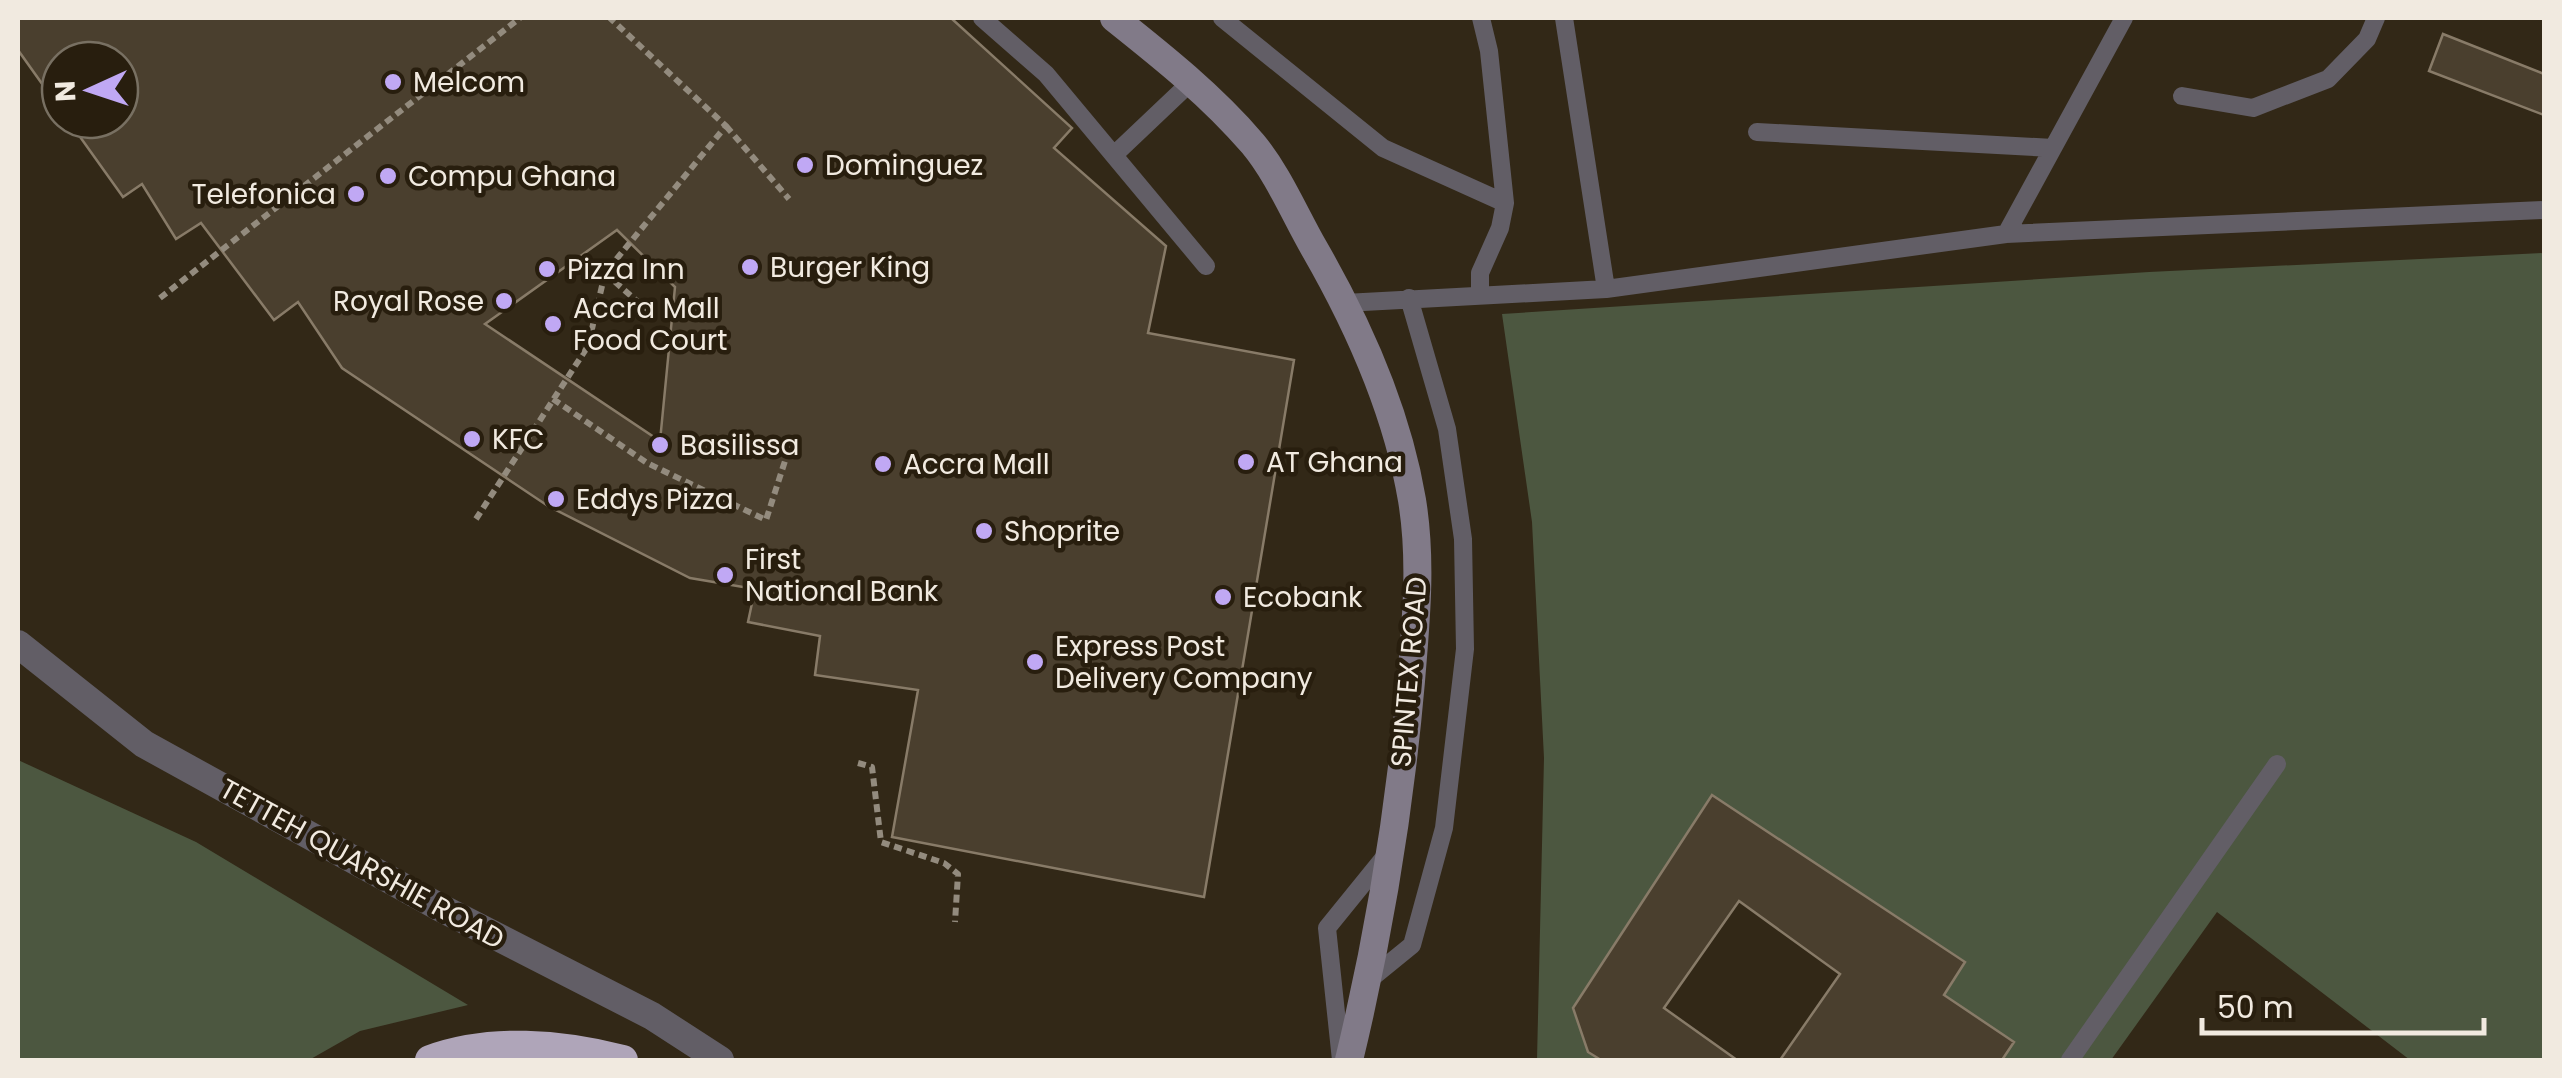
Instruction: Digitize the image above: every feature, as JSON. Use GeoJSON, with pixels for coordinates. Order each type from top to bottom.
{"type":"FeatureCollection","features":[{"type":"Feature","properties":{"kind":"highway"},"geometry":{"type":"LineString","coordinates":[[430,1060],[454,1052],[523,1046],[572,1047],[623,1060]]}},
{"type":"Feature","properties":{"kind":"main road","name":"SPINTEX ROAD"},"geometry":{"type":"LineString","coordinates":[[1114,18],[1192,81],[1256,147],[1346,303],[1395,425],[1412,501],[1419,574],[1407,730],[1390,850],[1369,980],[1349,1060]]}},
{"type":"Feature","properties":{"kind":"street","name":"TETTEH QUARSHIE ROAD"},"geometry":{"type":"LineString","coordinates":[[18,644],[144,744],[457,917],[652,1016],[720,1060]]}},
{"type":"Feature","properties":{"kind":"lane"},"geometry":{"type":"LineString","coordinates":[[982,18],[1046,74],[1206,266]]}},
{"type":"Feature","properties":{"kind":"lane"},"geometry":{"type":"LineString","coordinates":[[1222,18],[1383,148],[1505,203]]}},
{"type":"Feature","properties":{"kind":"lane"},"geometry":{"type":"LineString","coordinates":[[1480,295],[1480,273],[1500,228],[1505,203],[1489,51],[1481,18]]}},
{"type":"Feature","properties":{"kind":"lane"},"geometry":{"type":"LineString","coordinates":[[1564,18],[1606,289]]}},
{"type":"Feature","properties":{"kind":"lane"},"geometry":{"type":"LineString","coordinates":[[2006,234],[2124,18]]}},
{"type":"Feature","properties":{"kind":"lane"},"geometry":{"type":"LineString","coordinates":[[2182,96],[2253,108],[2328,78],[2367,39],[2376,18]]}},
{"type":"Feature","properties":{"kind":"lane"},"geometry":{"type":"LineString","coordinates":[[1114,155],[1192,81]]}},
{"type":"Feature","properties":{"kind":"lane"},"geometry":{"type":"LineString","coordinates":[[1757,132],[2053,148]]}},
{"type":"Feature","properties":{"kind":"lane"},"geometry":{"type":"LineString","coordinates":[[1346,303],[1606,289],[2006,234],[2544,210]]}},
{"type":"Feature","properties":{"kind":"lane"},"geometry":{"type":"LineString","coordinates":[[1369,980],[1412,945],[1444,828],[1465,648],[1463,539],[1447,429],[1408,298]]}},
{"type":"Feature","properties":{"kind":"lane"},"geometry":{"type":"LineString","coordinates":[[2070,1060],[2276,764]]}},
{"type":"Feature","properties":{"kind":"lane"},"geometry":{"type":"LineString","coordinates":[[1341,1060],[1339,1008],[1326,928],[1390,850]]}},
{"type":"Feature","properties":{"kind":"path"},"geometry":{"type":"LineString","coordinates":[[160,298],[520,18]]}},
{"type":"Feature","properties":{"kind":"path"},"geometry":{"type":"LineString","coordinates":[[610,18],[726,126],[789,200]]}},
{"type":"Feature","properties":{"kind":"path"},"geometry":{"type":"LineString","coordinates":[[476,518],[588,346],[605,273],[726,126]]}},
{"type":"Feature","properties":{"kind":"path"},"geometry":{"type":"LineString","coordinates":[[605,273],[654,317]]}},
{"type":"Feature","properties":{"kind":"path"},"geometry":{"type":"LineString","coordinates":[[553,399],[647,463],[766,520],[794,433]]}},
{"type":"Feature","properties":{"kind":"path"},"geometry":{"type":"LineString","coordinates":[[858,763],[872,766],[880,842],[944,863],[958,874],[955,922]]}},
{"type":"Feature","properties":{"kind":"green space"},"geometry":{"type":"Polygon","coordinates":[[[2544,253],[2544,1060],[2410,1060],[2217,912],[2111,1060],[2002,1060],[2014,1042],[1944,995],[1965,962],[1712,795],[1573,1008],[1588,1052],[1601,1060],[1537,1060],[1544,758],[1532,522],[1502,314],[2149,272],[2544,253]]]}},
{"type":"Feature","properties":{"kind":"green space"},"geometry":{"type":"Polygon","coordinates":[[[18,760],[196,842],[468,1005],[360,1031],[309,1060],[18,1060],[18,760]]]}},
{"type":"Feature","properties":{"kind":"building","name":"Accra Mall"},"geometry":{"type":"Polygon","coordinates":[[[18,18],[951,18],[1072,128],[1054,148],[1166,246],[1148,333],[1294,360],[1204,897],[892,837],[918,690],[815,675],[820,636],[748,622],[755,589],[690,578],[548,506],[342,368],[298,302],[274,320],[201,223],[176,239],[142,184],[123,197],[82,140],[140,140],[140,40],[40,40],[40,81],[18,50],[18,18]],[[617,230],[485,324],[660,441],[675,287],[617,230]]]}},
{"type":"Feature","properties":{"kind":"building"},"geometry":{"type":"Polygon","coordinates":[[[2443,34],[2544,74],[2544,115],[2429,71],[2443,34]]]}},
{"type":"Feature","properties":{"kind":"building"},"geometry":{"type":"Polygon","coordinates":[[[1712,795],[1965,962],[1944,995],[2014,1042],[2002,1060],[1780,1060],[1840,974],[1739,901],[1664,1008],[1737,1060],[1601,1060],[1588,1052],[1573,1008],[1712,795]]]}},
{"type":"Feature","properties":{"kind":"place","name":"Melcom"},"geometry":{"type":"Point","coordinates":[393,82]}},
{"type":"Feature","properties":{"kind":"place","name":"Dominguez"},"geometry":{"type":"Point","coordinates":[805,165]}},
{"type":"Feature","properties":{"kind":"place","name":"Compu Ghana"},"geometry":{"type":"Point","coordinates":[388,176]}},
{"type":"Feature","properties":{"kind":"place","name":"Telefonica"},"geometry":{"type":"Point","coordinates":[356,194]}},
{"type":"Feature","properties":{"kind":"place","name":"Burger King"},"geometry":{"type":"Point","coordinates":[750,267]}},
{"type":"Feature","properties":{"kind":"place","name":"Pizza Inn"},"geometry":{"type":"Point","coordinates":[547,269]}},
{"type":"Feature","properties":{"kind":"place","name":"Royal Rose"},"geometry":{"type":"Point","coordinates":[504,301]}},
{"type":"Feature","properties":{"kind":"place","name":"Accra Mall Food Court"},"geometry":{"type":"Point","coordinates":[553,324]}},
{"type":"Feature","properties":{"kind":"place","name":"KFC"},"geometry":{"type":"Point","coordinates":[472,439]}},
{"type":"Feature","properties":{"kind":"place","name":"Basilissa"},"geometry":{"type":"Point","coordinates":[660,445]}},
{"type":"Feature","properties":{"kind":"place","name":"AT Ghana"},"geometry":{"type":"Point","coordinates":[1246,462]}},
{"type":"Feature","properties":{"kind":"place","name":"Accra Mall"},"geometry":{"type":"Point","coordinates":[883,464]}},
{"type":"Feature","properties":{"kind":"place","name":"Eddys Pizza"},"geometry":{"type":"Point","coordinates":[556,499]}},
{"type":"Feature","properties":{"kind":"place","name":"Shoprite"},"geometry":{"type":"Point","coordinates":[984,531]}},
{"type":"Feature","properties":{"kind":"place","name":"First National Bank"},"geometry":{"type":"Point","coordinates":[725,575]}},
{"type":"Feature","properties":{"kind":"place","name":"Ecobank"},"geometry":{"type":"Point","coordinates":[1223,597]}},
{"type":"Feature","properties":{"kind":"place","name":"Express Post Delivery Company"},"geometry":{"type":"Point","coordinates":[1035,662]}}]}
